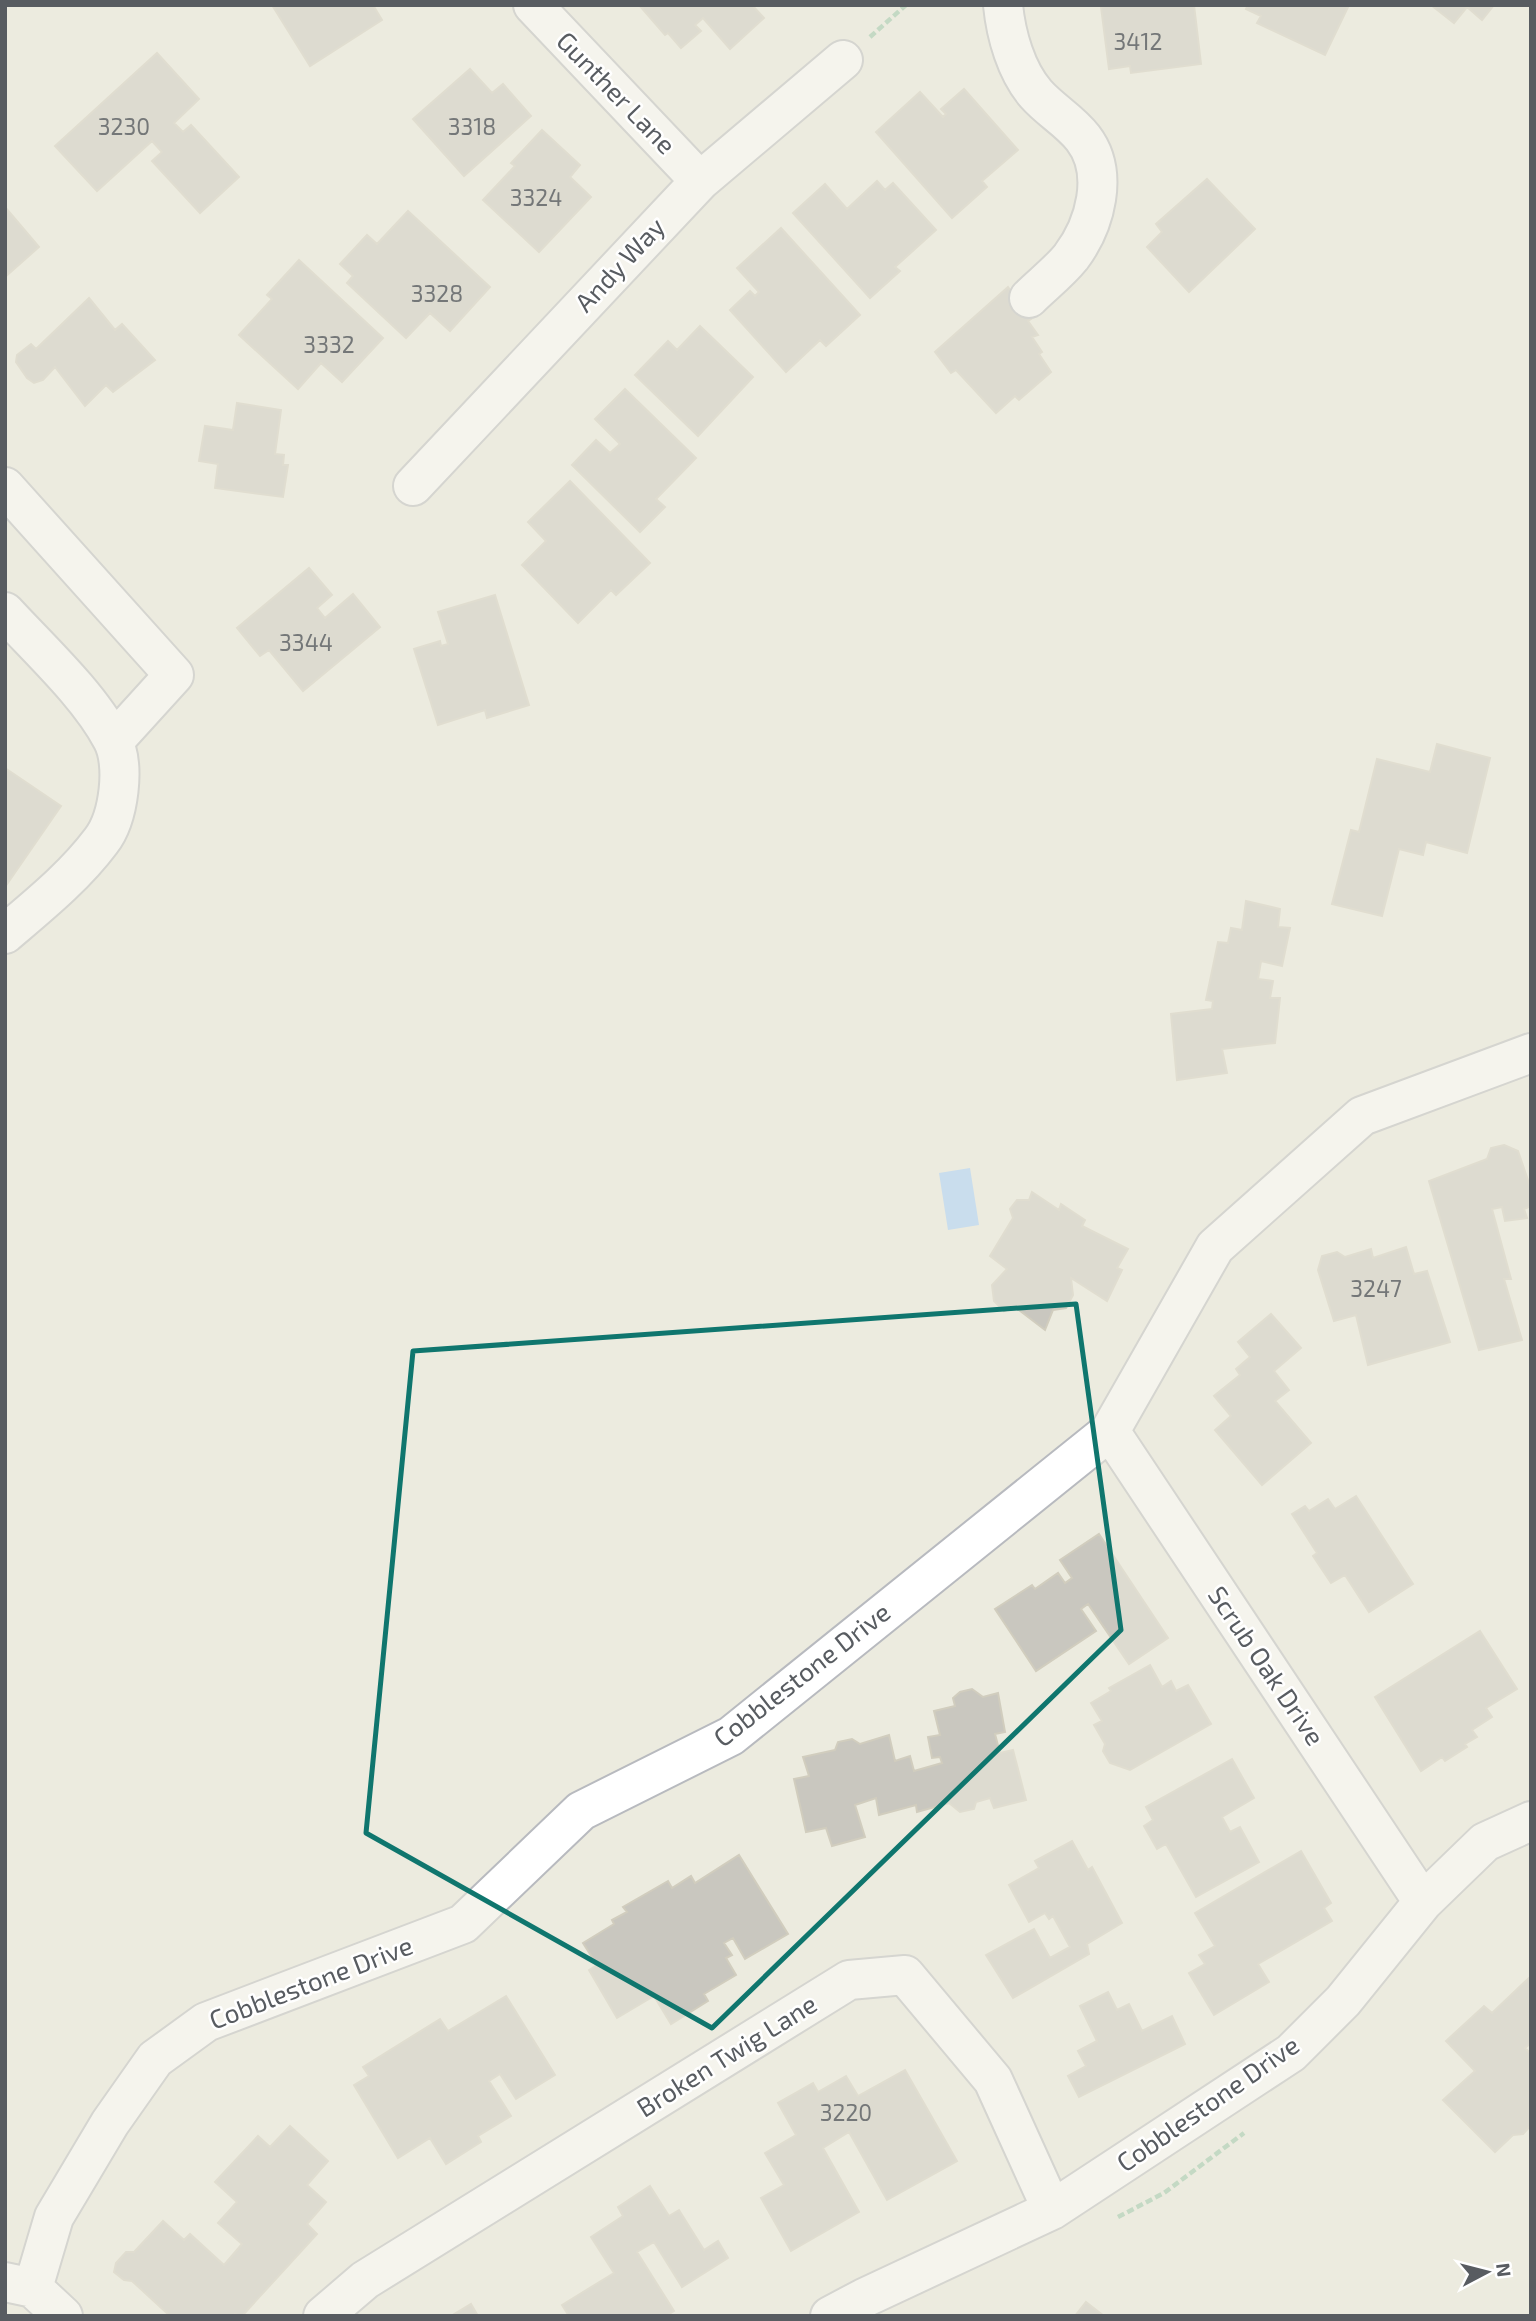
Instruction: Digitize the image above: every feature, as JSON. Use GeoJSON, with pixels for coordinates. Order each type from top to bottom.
{"type":"FeatureCollection","features":[{"type":"Feature","properties":{"kind":"street","name":"Gunther Lane"},"geometry":{"type":"LineString","coordinates":[[533,5],[700,181]]}},
{"type":"Feature","properties":{"kind":"street"},"geometry":{"type":"LineString","coordinates":[[1003,5],[1008,36],[1018,63],[1035,93],[1083,138],[1092,153],[1097,178],[1096,201],[1088,228],[1070,258],[1029,298]]}},
{"type":"Feature","properties":{"kind":"street","name":"Andy Way"},"geometry":{"type":"LineString","coordinates":[[413,486],[700,181],[843,60]]}},
{"type":"Feature","properties":{"kind":"street"},"geometry":{"type":"LineString","coordinates":[[5,487],[174,675],[114,741]]}},
{"type":"Feature","properties":{"kind":"street"},"geometry":{"type":"LineString","coordinates":[[5,612],[92,708],[114,741],[121,783],[114,814],[103,839],[68,879],[5,934]]}},
{"type":"Feature","properties":{"kind":"street","name":"Cobblestone Drive"},"geometry":{"type":"LineString","coordinates":[[63,2316],[19,2285],[54,2217],[110,2123],[155,2059],[206,2022],[463,1924],[581,1811],[732,1736],[1110,1431],[1215,1247],[1362,1116],[1531,1053]]}},
{"type":"Feature","properties":{"kind":"street","name":"Scrub Oak Drive"},"geometry":{"type":"LineString","coordinates":[[1110,1431],[1423,1902]]}},
{"type":"Feature","properties":{"kind":"street","name":"Cobblestone Drive"},"geometry":{"type":"LineString","coordinates":[[830,2316],[1052,2210],[1291,2053],[1343,2001],[1423,1902],[1485,1842],[1531,1821]]}},
{"type":"Feature","properties":{"kind":"street","name":"Broken Twig Lane"},"geometry":{"type":"LineString","coordinates":[[323,2316],[365,2280],[849,1980],[905,1975],[993,2080],[1052,2210]]}},
{"type":"Feature","properties":{"kind":"path"},"geometry":{"type":"LineString","coordinates":[[843,60],[906,5]]}},
{"type":"Feature","properties":{"kind":"highlighted area"},"geometry":{"type":"Polygon","coordinates":[[[1076,1304],[1121,1630],[712,2028],[366,1833],[413,1351],[1076,1304]]]}},
{"type":"Feature","properties":{"kind":"water"},"geometry":{"type":"Polygon","coordinates":[[[970,1168],[979,1225],[948,1230],[939,1173],[970,1168]]]}},
{"type":"Feature","properties":{"kind":"building"},"geometry":{"type":"Polygon","coordinates":[[[272,5],[373,5],[382,20],[310,66],[272,5]]]}},
{"type":"Feature","properties":{"kind":"building"},"geometry":{"type":"Polygon","coordinates":[[[639,5],[752,5],[764,18],[730,49],[703,18],[695,25],[701,31],[681,48],[668,33],[665,35],[639,5]]]}},
{"type":"Feature","properties":{"kind":"building"},"geometry":{"type":"Polygon","coordinates":[[[1194,5],[1201,64],[1131,73],[1130,66],[1109,69],[1101,7],[1194,5]]]}},
{"type":"Feature","properties":{"kind":"building"},"geometry":{"type":"Polygon","coordinates":[[[1248,5],[1349,5],[1325,55],[1257,23],[1261,16],[1246,9],[1248,5]]]}},
{"type":"Feature","properties":{"kind":"building"},"geometry":{"type":"Polygon","coordinates":[[[1431,5],[1494,5],[1482,20],[1467,7],[1454,23],[1431,5]]]}},
{"type":"Feature","properties":{"kind":"building"},"geometry":{"type":"Polygon","coordinates":[[[157,53],[199,99],[174,123],[183,132],[191,125],[239,177],[200,213],[152,161],[162,152],[152,141],[97,191],[55,146],[157,53]]]}},
{"type":"Feature","properties":{"kind":"building"},"geometry":{"type":"Polygon","coordinates":[[[470,69],[492,93],[503,84],[531,116],[464,176],[413,119],[470,69]]]}},
{"type":"Feature","properties":{"kind":"building"},"geometry":{"type":"Polygon","coordinates":[[[964,89],[1018,150],[982,181],[987,187],[952,218],[876,132],[920,92],[943,117],[946,114],[941,109],[964,89]]]}},
{"type":"Feature","properties":{"kind":"building"},"geometry":{"type":"Polygon","coordinates":[[[542,130],[580,165],[570,177],[591,197],[539,252],[483,200],[515,166],[511,163],[542,130]]]}},
{"type":"Feature","properties":{"kind":"building"},"geometry":{"type":"Polygon","coordinates":[[[1207,179],[1255,229],[1189,292],[1147,247],[1162,232],[1156,224],[1207,179]]]}},
{"type":"Feature","properties":{"kind":"building"},"geometry":{"type":"Polygon","coordinates":[[[877,181],[885,190],[893,183],[936,230],[895,267],[900,271],[870,298],[793,213],[825,184],[847,209],[877,181]]]}},
{"type":"Feature","properties":{"kind":"building"},"geometry":{"type":"Polygon","coordinates":[[[5,207],[39,247],[5,277],[5,207]]]}},
{"type":"Feature","properties":{"kind":"building"},"geometry":{"type":"Polygon","coordinates":[[[408,211],[490,287],[450,331],[430,313],[406,338],[347,283],[353,276],[340,264],[367,235],[377,244],[408,211]]]}},
{"type":"Feature","properties":{"kind":"building"},"geometry":{"type":"Polygon","coordinates":[[[781,228],[860,315],[826,346],[820,340],[786,372],[730,310],[750,291],[755,296],[759,292],[737,268],[781,228]]]}},
{"type":"Feature","properties":{"kind":"building"},"geometry":{"type":"Polygon","coordinates":[[[299,260],[383,338],[342,382],[321,363],[298,389],[239,335],[272,299],[267,295],[299,260]]]}},
{"type":"Feature","properties":{"kind":"building"},"geometry":{"type":"Polygon","coordinates":[[[1008,287],[1031,319],[1028,321],[1038,335],[1032,337],[1051,372],[1019,400],[1015,396],[996,413],[956,370],[951,373],[935,352],[1008,287]]]}},
{"type":"Feature","properties":{"kind":"building"},"geometry":{"type":"Polygon","coordinates":[[[89,298],[115,330],[122,324],[155,360],[113,392],[106,385],[85,406],[55,367],[43,380],[34,383],[16,362],[17,355],[31,344],[36,349],[89,298]]]}},
{"type":"Feature","properties":{"kind":"building"},"geometry":{"type":"Polygon","coordinates":[[[700,326],[753,377],[698,436],[635,375],[668,341],[677,350],[700,326]]]}},
{"type":"Feature","properties":{"kind":"building"},"geometry":{"type":"Polygon","coordinates":[[[625,389],[696,458],[656,499],[665,507],[640,532],[572,465],[596,440],[610,453],[620,444],[595,419],[625,389]]]}},
{"type":"Feature","properties":{"kind":"building"},"geometry":{"type":"Polygon","coordinates":[[[237,403],[281,410],[275,454],[284,455],[283,465],[288,465],[283,497],[215,488],[218,464],[199,461],[205,426],[233,430],[237,403]]]}},
{"type":"Feature","properties":{"kind":"building"},"geometry":{"type":"Polygon","coordinates":[[[570,481],[650,563],[616,595],[611,590],[578,623],[522,565],[546,541],[528,522],[570,481]]]}},
{"type":"Feature","properties":{"kind":"building"},"geometry":{"type":"Polygon","coordinates":[[[309,568],[332,595],[317,608],[325,618],[353,594],[380,627],[303,691],[269,650],[260,656],[237,628],[309,568]]]}},
{"type":"Feature","properties":{"kind":"building"},"geometry":{"type":"Polygon","coordinates":[[[495,595],[529,705],[487,718],[485,710],[438,725],[414,649],[440,641],[441,646],[448,644],[438,612],[495,595]]]}},
{"type":"Feature","properties":{"kind":"building"},"geometry":{"type":"Polygon","coordinates":[[[1437,744],[1490,758],[1467,853],[1426,842],[1423,855],[1399,849],[1382,916],[1332,904],[1351,830],[1359,832],[1377,759],[1430,772],[1437,744]]]}},
{"type":"Feature","properties":{"kind":"building"},"geometry":{"type":"Polygon","coordinates":[[[5,768],[61,806],[5,887],[5,768]]]}},
{"type":"Feature","properties":{"kind":"building"},"geometry":{"type":"Polygon","coordinates":[[[1246,901],[1280,909],[1278,927],[1290,928],[1282,966],[1261,961],[1258,979],[1273,981],[1270,998],[1280,998],[1275,1043],[1222,1049],[1227,1073],[1177,1080],[1171,1014],[1212,1009],[1213,1001],[1206,1000],[1218,942],[1228,943],[1231,928],[1242,930],[1246,901]]]}},
{"type":"Feature","properties":{"kind":"building"},"geometry":{"type":"Polygon","coordinates":[[[1504,1145],[1518,1151],[1531,1189],[1531,1206],[1524,1209],[1527,1218],[1505,1221],[1502,1207],[1492,1209],[1511,1279],[1504,1279],[1522,1340],[1479,1350],[1429,1181],[1487,1159],[1491,1148],[1504,1145]]]}},
{"type":"Feature","properties":{"kind":"building"},"geometry":{"type":"Polygon","coordinates":[[[1032,1192],[1059,1210],[1061,1204],[1085,1220],[1082,1226],[1128,1249],[1117,1268],[1122,1270],[1107,1301],[1071,1278],[1073,1295],[1066,1308],[1053,1310],[1045,1330],[1015,1307],[1004,1311],[994,1301],[992,1285],[1007,1269],[990,1256],[1013,1218],[1010,1209],[1017,1200],[1029,1200],[1032,1192]]]}},
{"type":"Feature","properties":{"kind":"building"},"geometry":{"type":"Polygon","coordinates":[[[1406,1247],[1414,1274],[1427,1271],[1450,1342],[1368,1365],[1356,1315],[1334,1321],[1318,1270],[1322,1256],[1337,1252],[1345,1257],[1371,1249],[1373,1258],[1406,1247]]]}},
{"type":"Feature","properties":{"kind":"building"},"geometry":{"type":"Polygon","coordinates":[[[1271,1314],[1301,1348],[1274,1371],[1289,1390],[1275,1401],[1311,1443],[1262,1485],[1215,1430],[1231,1416],[1214,1396],[1240,1375],[1236,1369],[1250,1357],[1238,1342],[1271,1314]]]}},
{"type":"Feature","properties":{"kind":"building"},"geometry":{"type":"Polygon","coordinates":[[[1356,1496],[1413,1584],[1369,1612],[1345,1575],[1331,1583],[1313,1556],[1317,1553],[1292,1514],[1305,1506],[1309,1511],[1328,1499],[1335,1509],[1356,1496]]]}},
{"type":"Feature","properties":{"kind":"building"},"geometry":{"type":"Polygon","coordinates":[[[1099,1534],[1168,1638],[1129,1664],[1088,1604],[1081,1609],[1096,1631],[1036,1671],[995,1609],[1032,1585],[1035,1589],[1058,1573],[1065,1583],[1072,1578],[1060,1560],[1099,1534]]]}},
{"type":"Feature","properties":{"kind":"building"},"geometry":{"type":"Polygon","coordinates":[[[1480,1631],[1517,1689],[1486,1708],[1492,1717],[1472,1730],[1477,1737],[1465,1744],[1467,1747],[1445,1761],[1442,1757],[1421,1771],[1375,1697],[1480,1631]]]}},
{"type":"Feature","properties":{"kind":"building"},"geometry":{"type":"Polygon","coordinates":[[[1150,1665],[1162,1687],[1171,1681],[1176,1691],[1188,1685],[1211,1724],[1130,1770],[1110,1763],[1103,1751],[1105,1744],[1094,1725],[1102,1721],[1091,1703],[1111,1691],[1109,1688],[1150,1665]]]}},
{"type":"Feature","properties":{"kind":"building"},"geometry":{"type":"Polygon","coordinates":[[[972,1689],[983,1697],[998,1693],[1005,1732],[995,1734],[1000,1753],[1013,1750],[1026,1800],[994,1808],[990,1798],[976,1802],[974,1809],[960,1812],[949,1803],[917,1812],[916,1805],[879,1815],[876,1798],[855,1805],[865,1837],[832,1846],[826,1828],[806,1832],[794,1779],[809,1776],[803,1757],[835,1750],[838,1742],[852,1739],[860,1744],[889,1735],[895,1761],[910,1756],[914,1771],[942,1763],[940,1757],[932,1758],[928,1737],[940,1735],[934,1711],[955,1706],[953,1698],[960,1692],[972,1689]]]}},
{"type":"Feature","properties":{"kind":"building"},"geometry":{"type":"Polygon","coordinates":[[[1232,1759],[1254,1798],[1222,1817],[1230,1832],[1240,1827],[1259,1862],[1196,1897],[1166,1844],[1157,1849],[1144,1826],[1153,1820],[1146,1807],[1232,1759]]]}},
{"type":"Feature","properties":{"kind":"building"},"geometry":{"type":"Polygon","coordinates":[[[1072,1841],[1088,1870],[1092,1867],[1122,1923],[1087,1944],[1089,1954],[1013,1998],[986,1955],[1034,1929],[1050,1958],[1070,1947],[1053,1916],[1049,1919],[1045,1913],[1029,1922],[1009,1885],[1039,1868],[1035,1861],[1072,1841]]]}},
{"type":"Feature","properties":{"kind":"building"},"geometry":{"type":"Polygon","coordinates":[[[1301,1851],[1331,1903],[1324,1908],[1332,1921],[1258,1964],[1269,1982],[1214,2015],[1189,1973],[1205,1964],[1199,1955],[1215,1946],[1195,1913],[1301,1851]]]}},
{"type":"Feature","properties":{"kind":"building"},"geometry":{"type":"Polygon","coordinates":[[[739,1855],[788,1934],[745,1959],[733,1938],[724,1943],[732,1955],[726,1958],[736,1975],[704,1994],[708,2001],[671,2024],[654,1996],[617,2018],[589,1970],[597,1965],[583,1943],[614,1924],[612,1920],[627,1912],[623,1907],[668,1881],[672,1888],[691,1876],[695,1883],[739,1855]]]}},
{"type":"Feature","properties":{"kind":"building"},"geometry":{"type":"Polygon","coordinates":[[[1531,1976],[1531,2043],[1525,2048],[1531,2054],[1531,2125],[1523,2134],[1513,2135],[1495,2152],[1443,2100],[1475,2071],[1446,2041],[1484,2006],[1492,2013],[1531,1976]]]}},
{"type":"Feature","properties":{"kind":"building"},"geometry":{"type":"Polygon","coordinates":[[[1108,1992],[1117,2010],[1129,2004],[1142,2031],[1172,2016],[1185,2044],[1079,2097],[1068,2076],[1086,2066],[1078,2051],[1097,2041],[1080,2006],[1108,1992]]]}},
{"type":"Feature","properties":{"kind":"building"},"geometry":{"type":"Polygon","coordinates":[[[506,1996],[555,2075],[516,2099],[500,2074],[489,2081],[511,2116],[478,2136],[481,2142],[446,2164],[430,2138],[398,2158],[354,2085],[369,2076],[363,2067],[440,2019],[448,2031],[506,1996]]]}},
{"type":"Feature","properties":{"kind":"building"},"geometry":{"type":"Polygon","coordinates":[[[905,2070],[957,2161],[887,2200],[849,2132],[823,2148],[859,2212],[791,2251],[761,2198],[784,2185],[765,2153],[796,2135],[778,2103],[813,2083],[818,2092],[846,2076],[858,2096],[905,2070]]]}},
{"type":"Feature","properties":{"kind":"building"},"geometry":{"type":"Polygon","coordinates":[[[290,2126],[328,2161],[307,2185],[326,2202],[307,2224],[317,2234],[242,2316],[170,2316],[132,2281],[124,2280],[114,2272],[116,2263],[126,2252],[134,2252],[163,2221],[184,2240],[190,2234],[224,2265],[242,2244],[218,2223],[237,2202],[215,2182],[258,2136],[270,2147],[290,2126]]]}},
{"type":"Feature","properties":{"kind":"building"},"geometry":{"type":"Polygon","coordinates":[[[650,2186],[669,2216],[679,2210],[704,2250],[718,2241],[728,2258],[682,2287],[654,2242],[637,2252],[674,2311],[666,2316],[569,2316],[562,2305],[614,2273],[591,2237],[623,2216],[618,2207],[650,2186]]]}},
{"type":"Feature","properties":{"kind":"building"},"geometry":{"type":"Polygon","coordinates":[[[1086,2302],[1104,2316],[1075,2316],[1086,2302]]]}},
{"type":"Feature","properties":{"kind":"building"},"geometry":{"type":"Polygon","coordinates":[[[471,2304],[478,2316],[451,2316],[471,2304]]]}}]}
